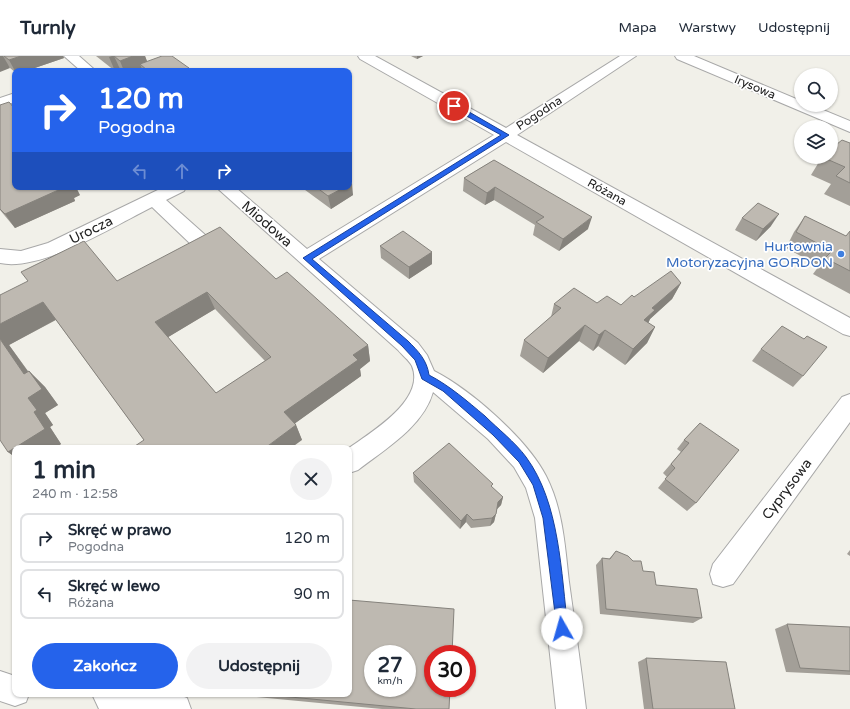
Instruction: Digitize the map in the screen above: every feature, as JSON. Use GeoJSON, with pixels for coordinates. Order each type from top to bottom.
{"type":"FeatureCollection","features":[{"type":"Feature","properties":{"kind":"street"},"geometry":{"type":"LineString","coordinates":[[71,56],[84,68]]}},
{"type":"Feature","properties":{"kind":"street","name":"Różana"},"geometry":{"type":"LineString","coordinates":[[365,56],[850,328]]}},
{"type":"Feature","properties":{"kind":"street","name":"Pogodna"},"geometry":{"type":"LineString","coordinates":[[306,258],[506,135],[629,56]]}},
{"type":"Feature","properties":{"kind":"street","name":"Irysowa"},"geometry":{"type":"LineString","coordinates":[[682,56],[850,126]]}},
{"type":"Feature","properties":{"kind":"street"},"geometry":{"type":"LineString","coordinates":[[0,103],[12,98]]}},
{"type":"Feature","properties":{"kind":"street","name":"Urocza"},"geometry":{"type":"LineString","coordinates":[[0,256],[19,258],[36,255],[55,248],[172,190]]}},
{"type":"Feature","properties":{"kind":"street","name":"Miodowa"},"geometry":{"type":"LineString","coordinates":[[227,190],[409,348],[418,357],[424,368],[425,377]]}},
{"type":"Feature","properties":{"kind":"street"},"geometry":{"type":"LineString","coordinates":[[154,199],[205,246]]}},
{"type":"Feature","properties":{"kind":"street"},"geometry":{"type":"LineString","coordinates":[[352,460],[407,416],[417,405],[423,391],[425,377],[446,388],[496,432],[522,459],[537,484],[548,518],[572,709]]}},
{"type":"Feature","properties":{"kind":"street","name":"Cyprysowa"},"geometry":{"type":"LineString","coordinates":[[723,574],[850,404]]}},
{"type":"Feature","properties":{"kind":"street"},"geometry":{"type":"LineString","coordinates":[[0,686],[12,690]]}},
{"type":"Feature","properties":{"kind":"street"},"geometry":{"type":"LineString","coordinates":[[109,697],[112,703],[165,703]]}},
{"type":"Feature","properties":{"kind":"building"},"geometry":{"type":"Polygon","coordinates":[[[4,56],[21,56],[9,60],[4,56]]]}},
{"type":"Feature","properties":{"kind":"building"},"geometry":{"type":"Polygon","coordinates":[[[114,56],[133,56],[120,61],[114,56]]]}},
{"type":"Feature","properties":{"kind":"building"},"geometry":{"type":"Polygon","coordinates":[[[162,56],[172,56],[189,68],[145,68],[140,64],[162,56]]]}},
{"type":"Feature","properties":{"kind":"building"},"geometry":{"type":"Polygon","coordinates":[[[9,102],[12,106],[12,190],[58,190],[5,214],[0,209],[0,105],[9,102]]]}},
{"type":"Feature","properties":{"kind":"building"},"geometry":{"type":"Polygon","coordinates":[[[842,140],[850,143],[850,183],[836,176],[845,167],[838,164],[838,143],[842,140]]]}},
{"type":"Feature","properties":{"kind":"building"},"geometry":{"type":"Polygon","coordinates":[[[494,160],[592,217],[563,239],[536,222],[544,217],[495,187],[487,193],[464,178],[494,160]]]}},
{"type":"Feature","properties":{"kind":"building"},"geometry":{"type":"Polygon","coordinates":[[[320,190],[339,190],[328,196],[320,190]]]}},
{"type":"Feature","properties":{"kind":"building"},"geometry":{"type":"Polygon","coordinates":[[[758,203],[779,214],[763,229],[742,218],[758,203]]]}},
{"type":"Feature","properties":{"kind":"building"},"geometry":{"type":"Polygon","coordinates":[[[805,216],[846,236],[850,231],[850,271],[825,258],[832,251],[796,232],[805,216]]]}},
{"type":"Feature","properties":{"kind":"building"},"geometry":{"type":"Polygon","coordinates":[[[220,227],[276,279],[287,272],[368,345],[353,355],[358,360],[284,412],[296,425],[269,445],[136,445],[144,440],[43,302],[0,324],[0,295],[28,281],[21,272],[84,241],[117,281],[220,227]],[[207,292],[155,322],[216,393],[271,357],[207,292]]]}},
{"type":"Feature","properties":{"kind":"building"},"geometry":{"type":"Polygon","coordinates":[[[403,231],[432,252],[409,267],[380,246],[403,231]]]}},
{"type":"Feature","properties":{"kind":"building"},"geometry":{"type":"Polygon","coordinates":[[[671,271],[681,283],[652,308],[655,310],[644,320],[655,327],[633,349],[605,330],[599,335],[585,325],[548,358],[524,340],[561,308],[554,304],[574,288],[597,303],[607,296],[621,305],[632,295],[634,297],[671,271]]]}},
{"type":"Feature","properties":{"kind":"building"},"geometry":{"type":"Polygon","coordinates":[[[782,326],[804,339],[807,336],[827,347],[803,376],[761,349],[782,326]]]}},
{"type":"Feature","properties":{"kind":"building"},"geometry":{"type":"Polygon","coordinates":[[[0,339],[24,374],[29,371],[42,389],[28,398],[37,410],[34,412],[45,429],[19,445],[12,445],[12,450],[8,452],[0,440],[0,339]]]}},
{"type":"Feature","properties":{"kind":"building"},"geometry":{"type":"Polygon","coordinates":[[[700,423],[739,450],[696,503],[665,479],[675,468],[671,464],[689,443],[684,440],[700,423]]]}},
{"type":"Feature","properties":{"kind":"building"},"geometry":{"type":"Polygon","coordinates":[[[449,443],[493,484],[491,486],[503,497],[498,502],[496,514],[492,518],[473,520],[467,514],[461,521],[413,473],[449,443]]]}},
{"type":"Feature","properties":{"kind":"building"},"geometry":{"type":"Polygon","coordinates":[[[616,551],[628,556],[633,561],[641,561],[643,571],[654,572],[656,585],[697,589],[702,618],[606,609],[602,558],[610,559],[616,551]]]}},
{"type":"Feature","properties":{"kind":"building"},"geometry":{"type":"Polygon","coordinates":[[[352,600],[454,609],[452,645],[424,645],[424,697],[450,697],[449,709],[416,709],[290,697],[352,697],[352,600]]]}},
{"type":"Feature","properties":{"kind":"building"},"geometry":{"type":"Polygon","coordinates":[[[787,624],[850,627],[850,671],[800,668],[787,624]]]}},
{"type":"Feature","properties":{"kind":"building"},"geometry":{"type":"Polygon","coordinates":[[[646,658],[726,662],[735,709],[653,709],[646,658]]]}},
{"type":"Feature","properties":{"kind":"place","name":"Hurtownia Motoryzacyjna GORDON"},"geometry":{"type":"Point","coordinates":[841,254]}},
{"type":"Feature","properties":{"kind":"route"},"geometry":{"type":"LineString","coordinates":[[454,106],[506,135],[306,258],[418,357],[424,368],[425,377],[446,388],[496,432],[522,459],[537,484],[548,518],[562,629]]}}]}
